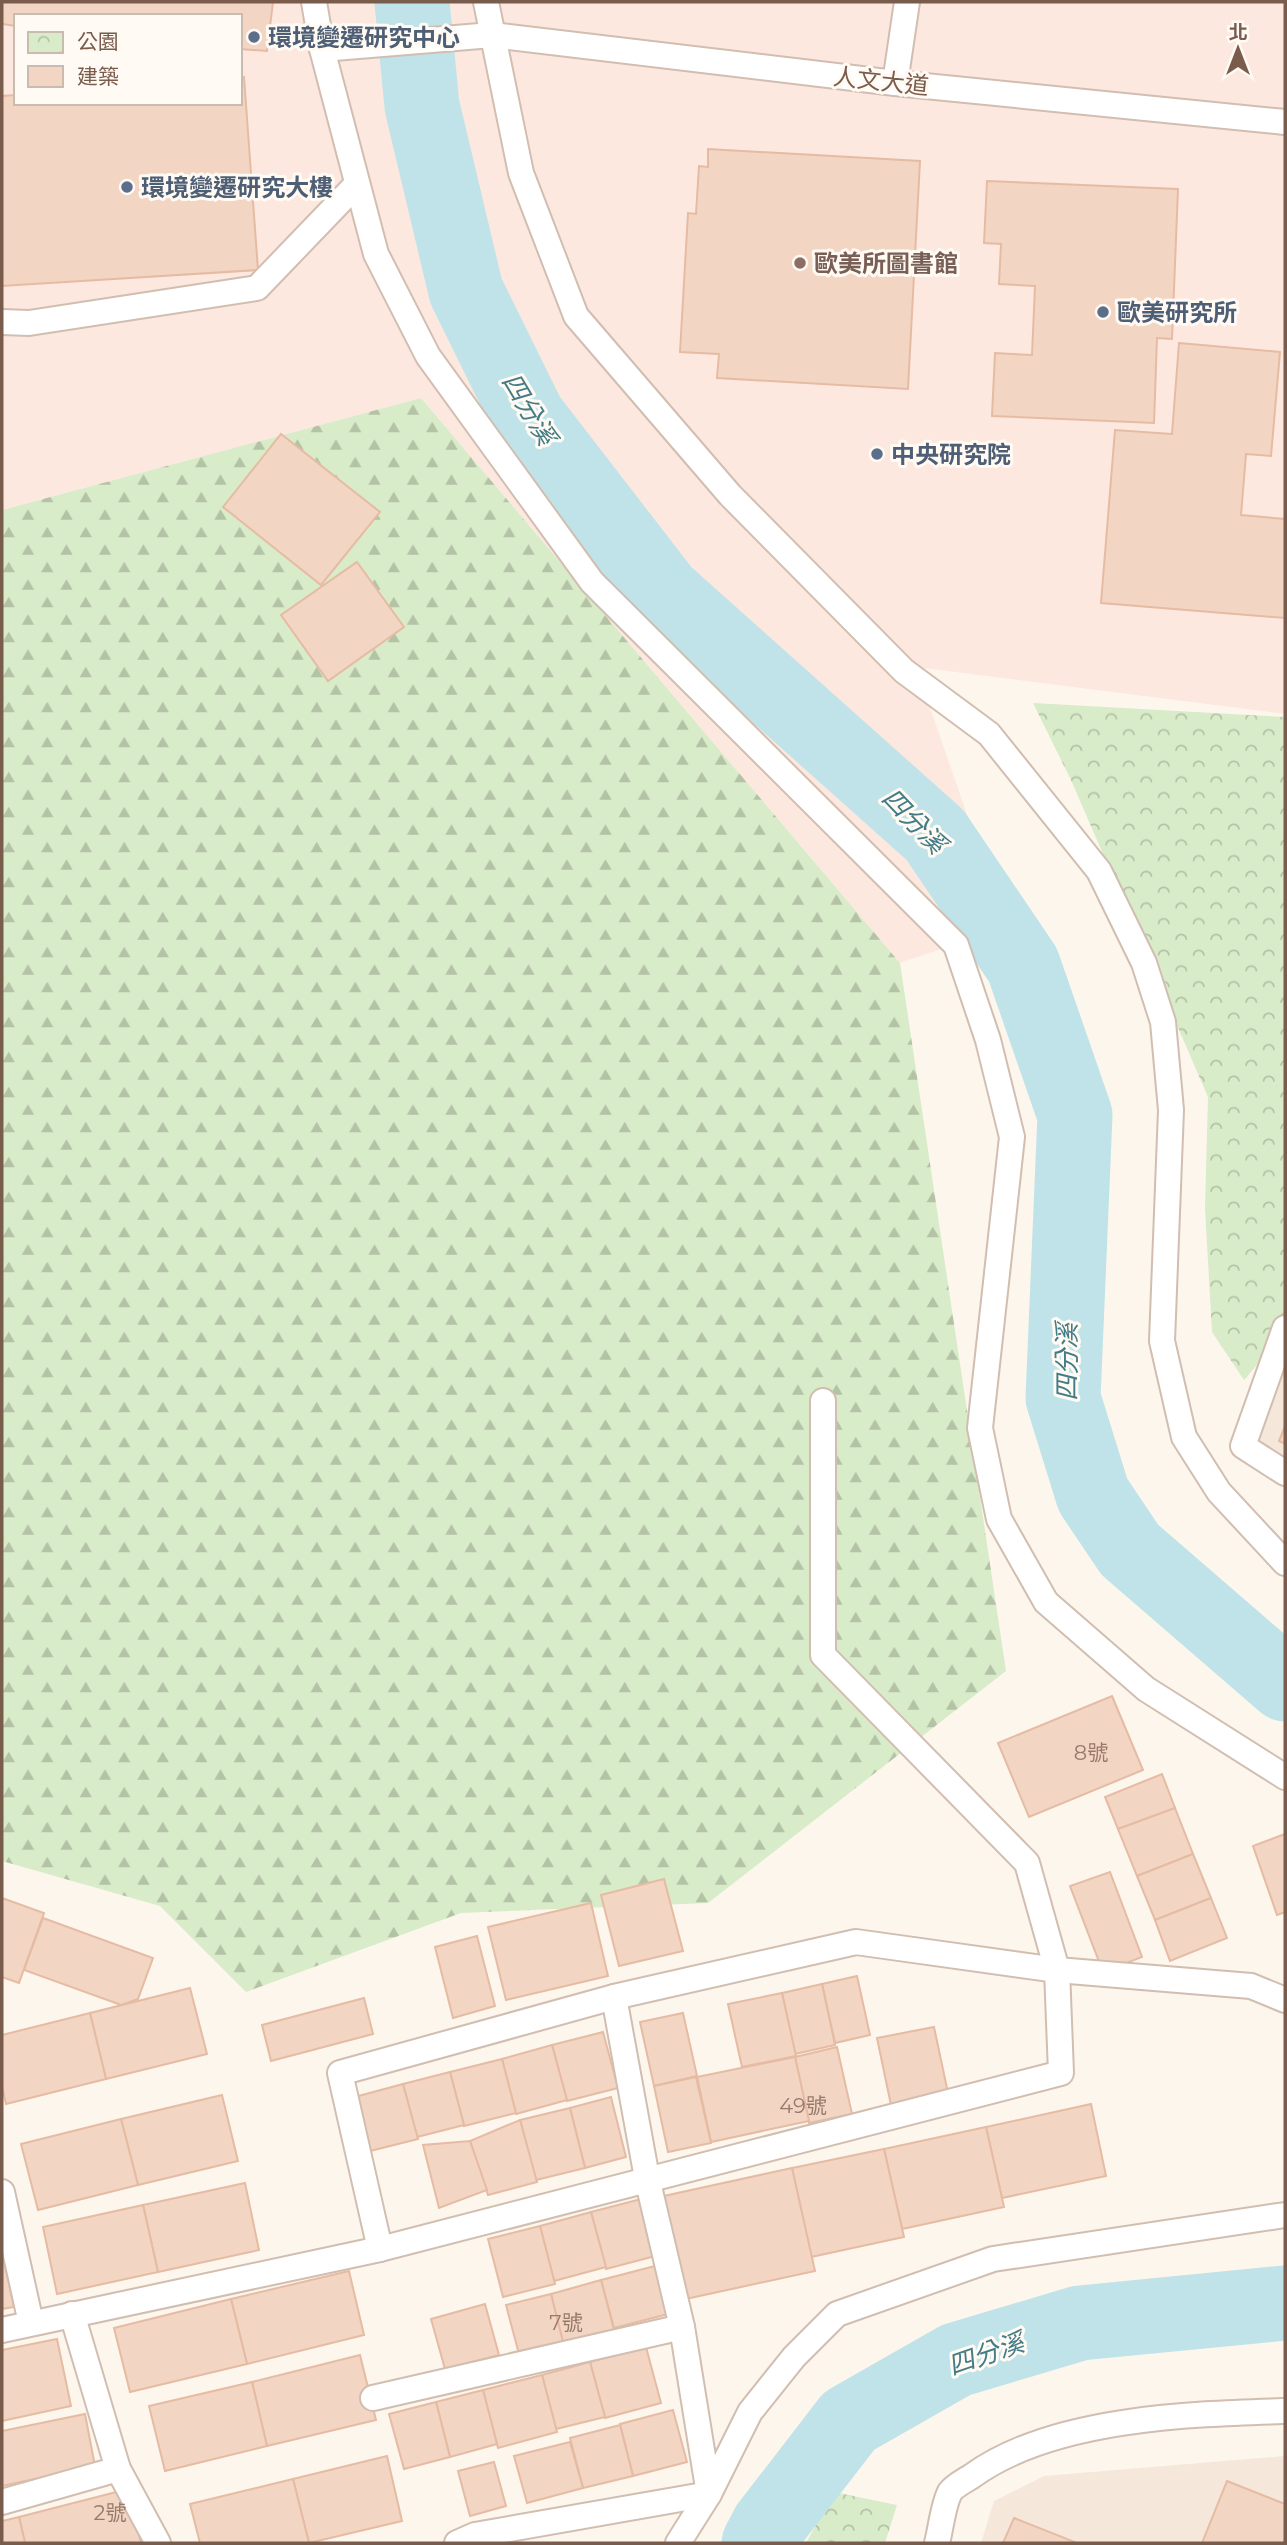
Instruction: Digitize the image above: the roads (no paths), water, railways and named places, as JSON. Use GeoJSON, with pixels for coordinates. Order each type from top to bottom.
{"type":"FeatureCollection","features":[{"type":"Feature","properties":{"kind":"lane"},"geometry":{"type":"LineString","coordinates":[[314,2],[322,49],[355,186],[376,254],[428,356],[592,582],[956,944],[988,1040],[1012,1137],[980,1427],[999,1519],[1046,1602],[1146,1689],[1285,1777]]}},
{"type":"Feature","properties":{"kind":"lane"},"geometry":{"type":"LineString","coordinates":[[485,2],[484,35],[521,173],[576,316],[730,495],[904,671],[989,734],[1100,871],[1144,963],[1163,1022],[1171,1110],[1161,1341],[1184,1437],[1219,1492],[1285,1563]]}},
{"type":"Feature","properties":{"kind":"lane"},"geometry":{"type":"LineString","coordinates":[[895,83],[907,2]]}},
{"type":"Feature","properties":{"kind":"lane","name":"人文大道"},"geometry":{"type":"LineString","coordinates":[[322,49],[484,35],[895,83],[1285,122]]}},
{"type":"Feature","properties":{"kind":"lane"},"geometry":{"type":"LineString","coordinates":[[2,322],[29,323],[257,288],[355,186]]}},
{"type":"Feature","properties":{"kind":"lane"},"geometry":{"type":"LineString","coordinates":[[1285,1328],[1243,1446],[1285,1474]]}},
{"type":"Feature","properties":{"kind":"lane"},"geometry":{"type":"LineString","coordinates":[[2,2330],[380,2249],[1062,2073],[1057,1970],[1027,1863],[823,1655],[823,1401]]}},
{"type":"Feature","properties":{"kind":"lane"},"geometry":{"type":"LineString","coordinates":[[380,2249],[340,2073],[614,1997],[856,1942],[1057,1970],[1251,1986],[1285,2000]]}},
{"type":"Feature","properties":{"kind":"lane"},"geometry":{"type":"LineString","coordinates":[[614,1997],[647,2178],[682,2327],[709,2494]]}},
{"type":"Feature","properties":{"kind":"lane"},"geometry":{"type":"LineString","coordinates":[[2,2192],[31,2323]]}},
{"type":"Feature","properties":{"kind":"lane"},"geometry":{"type":"LineString","coordinates":[[678,2543],[709,2494],[750,2412],[794,2357],[837,2314],[993,2259],[1285,2214]]}},
{"type":"Feature","properties":{"kind":"lane"},"geometry":{"type":"LineString","coordinates":[[72,2314],[118,2469],[158,2543]]}},
{"type":"Feature","properties":{"kind":"lane"},"geometry":{"type":"LineString","coordinates":[[373,2398],[682,2327]]}},
{"type":"Feature","properties":{"kind":"lane"},"geometry":{"type":"LineString","coordinates":[[937,2543],[951,2491],[992,2461],[1022,2449],[1068,2435],[1177,2414],[1285,2411]]}},
{"type":"Feature","properties":{"kind":"lane"},"geometry":{"type":"LineString","coordinates":[[2,2502],[118,2469]]}},
{"type":"Feature","properties":{"kind":"lane"},"geometry":{"type":"LineString","coordinates":[[457,2543],[475,2535],[709,2494]]}},
{"type":"Feature","properties":{"kind":"waterway","name":"四分溪"},"geometry":{"type":"LineString","coordinates":[[412,2],[422,106],[466,291],[528,417],[664,593],[935,835],[1023,965],[1075,1115],[1063,1398],[1093,1495],[1130,1550],[1285,1684]]}},
{"type":"Feature","properties":{"kind":"waterway","name":"四分溪"},"geometry":{"type":"LineString","coordinates":[[759,2543],[768,2526],[849,2421],[956,2360],[1080,2323],[1285,2303]]}},
{"type":"Feature","properties":{"kind":"place","name":"環境變遷研究中心"},"geometry":{"type":"Point","coordinates":[254,37]}},
{"type":"Feature","properties":{"kind":"place","name":"環境變遷研究大樓"},"geometry":{"type":"Point","coordinates":[127,187]}},
{"type":"Feature","properties":{"kind":"place","name":"歐美所圖書館"},"geometry":{"type":"Point","coordinates":[800,263]}},
{"type":"Feature","properties":{"kind":"place","name":"歐美研究所"},"geometry":{"type":"Point","coordinates":[1103,312]}},
{"type":"Feature","properties":{"kind":"place","name":"中央研究院"},"geometry":{"type":"Point","coordinates":[877,454]}}]}
